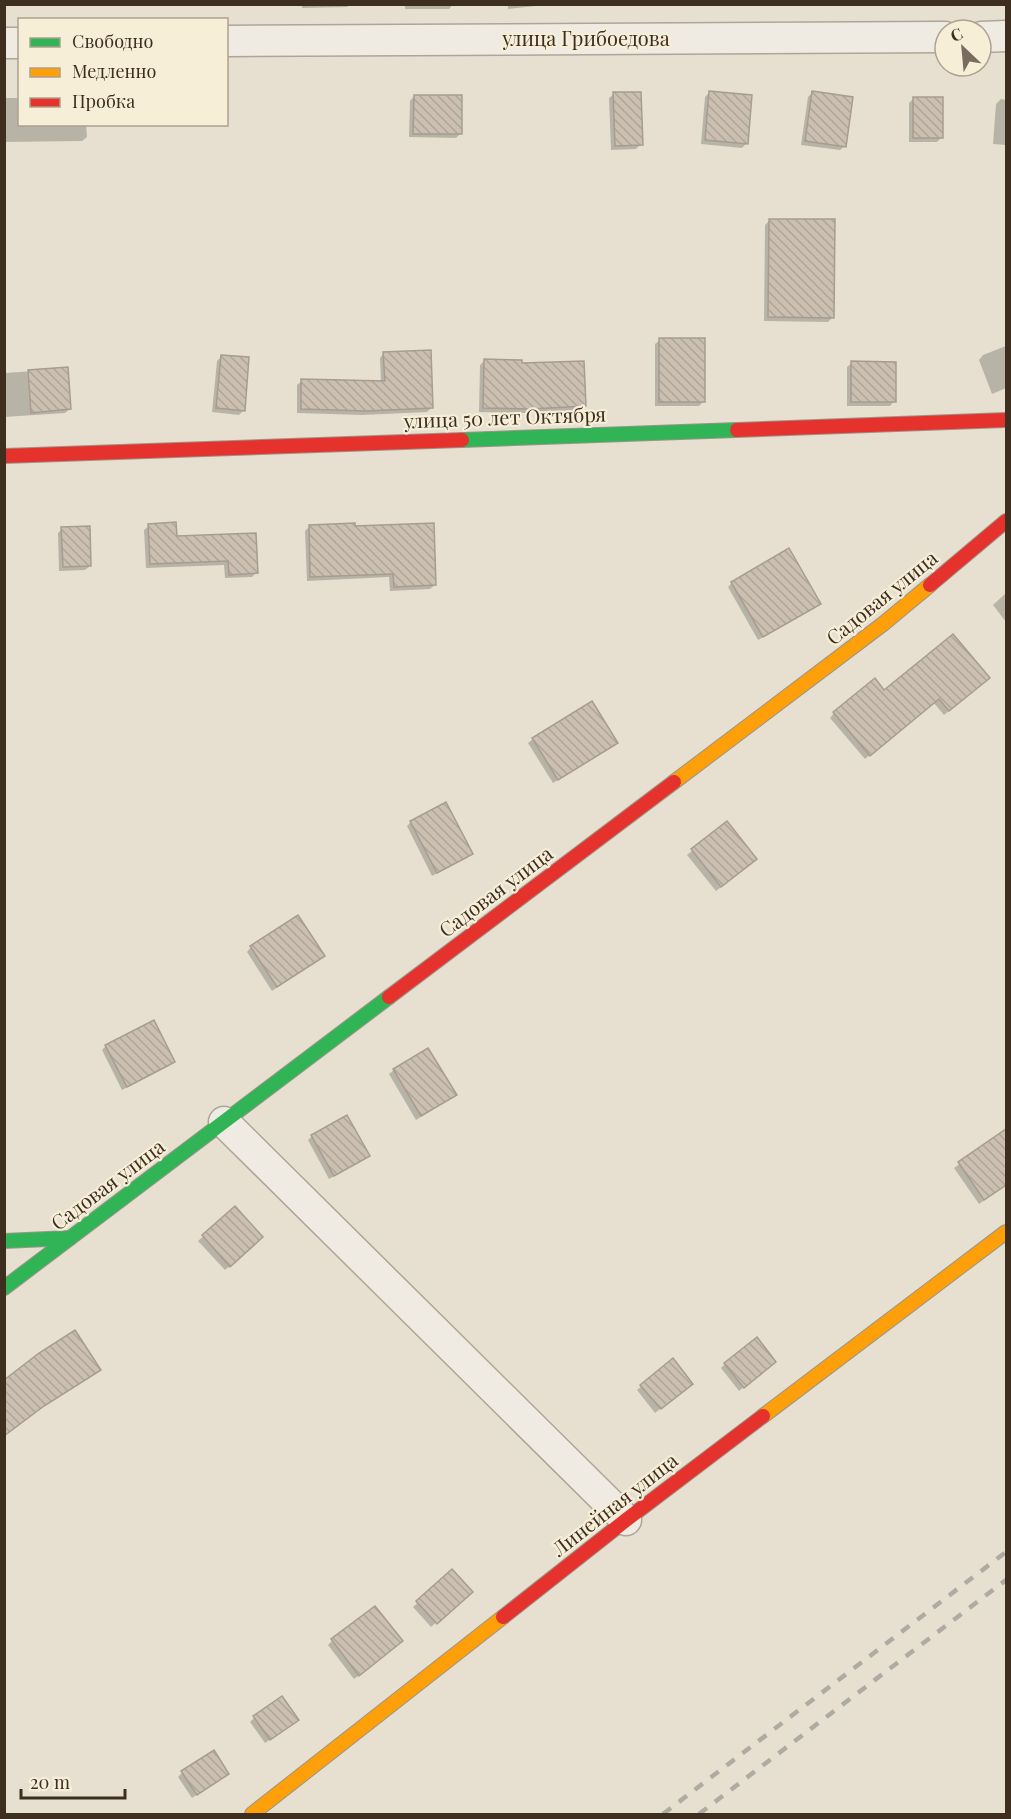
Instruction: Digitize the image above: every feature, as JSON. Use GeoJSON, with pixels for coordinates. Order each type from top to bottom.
{"type":"FeatureCollection","features":[{"type":"Feature","properties":{"kind":"street","name":"улица Грибоедова"},"geometry":{"type":"LineString","coordinates":[[228,41],[933,37]]}},
{"type":"Feature","properties":{"kind":"street","name":"улица 50 лет Октября"},"geometry":{"type":"LineString","coordinates":[[4,456],[1006,420]]}},
{"type":"Feature","properties":{"kind":"street","name":"Садовая улица"},"geometry":{"type":"LineString","coordinates":[[4,1288],[883,624],[1006,521]]}},
{"type":"Feature","properties":{"kind":"street"},"geometry":{"type":"LineString","coordinates":[[224,1122],[626,1520]]}},
{"type":"Feature","properties":{"kind":"street","name":"Линейная улица"},"geometry":{"type":"LineString","coordinates":[[252,1815],[626,1520],[1006,1232]]}},
{"type":"Feature","properties":{"kind":"street"},"geometry":{"type":"LineString","coordinates":[[4,1241],[70,1238]]}},
{"type":"Feature","properties":{"kind":"building"},"geometry":{"type":"Polygon","coordinates":[[[709,91],[752,95],[748,144],[705,140],[709,91]]]}},
{"type":"Feature","properties":{"kind":"building"},"geometry":{"type":"Polygon","coordinates":[[[812,91],[853,97],[846,147],[805,141],[812,91]]]}},
{"type":"Feature","properties":{"kind":"building"},"geometry":{"type":"Polygon","coordinates":[[[613,92],[641,92],[643,145],[615,146],[613,92]]]}},
{"type":"Feature","properties":{"kind":"building"},"geometry":{"type":"Polygon","coordinates":[[[414,95],[462,95],[462,134],[413,134],[414,95]]]}},
{"type":"Feature","properties":{"kind":"building"},"geometry":{"type":"Polygon","coordinates":[[[913,97],[943,97],[943,138],[913,138],[913,97]]]}},
{"type":"Feature","properties":{"kind":"building"},"geometry":{"type":"Polygon","coordinates":[[[769,219],[835,219],[834,318],[768,317],[769,219]]]}},
{"type":"Feature","properties":{"kind":"building"},"geometry":{"type":"Polygon","coordinates":[[[659,338],[705,338],[705,402],[659,402],[659,338]]]}},
{"type":"Feature","properties":{"kind":"building"},"geometry":{"type":"Polygon","coordinates":[[[431,350],[433,408],[367,411],[301,409],[301,379],[385,381],[383,352],[431,350]]]}},
{"type":"Feature","properties":{"kind":"building"},"geometry":{"type":"Polygon","coordinates":[[[221,355],[249,357],[245,411],[216,408],[221,355]]]}},
{"type":"Feature","properties":{"kind":"building"},"geometry":{"type":"Polygon","coordinates":[[[484,359],[522,360],[522,363],[584,361],[586,406],[530,409],[483,408],[484,359]]]}},
{"type":"Feature","properties":{"kind":"building"},"geometry":{"type":"Polygon","coordinates":[[[851,361],[896,362],[896,402],[851,402],[851,361]]]}},
{"type":"Feature","properties":{"kind":"building"},"geometry":{"type":"Polygon","coordinates":[[[68,367],[71,409],[31,413],[28,370],[68,367]]]}},
{"type":"Feature","properties":{"kind":"building"},"geometry":{"type":"Polygon","coordinates":[[[176,522],[177,536],[256,533],[258,573],[229,575],[228,561],[150,564],[148,524],[176,522]]]}},
{"type":"Feature","properties":{"kind":"building"},"geometry":{"type":"Polygon","coordinates":[[[355,523],[355,526],[434,523],[436,585],[394,587],[393,574],[310,577],[309,525],[355,523]]]}},
{"type":"Feature","properties":{"kind":"building"},"geometry":{"type":"Polygon","coordinates":[[[90,526],[91,566],[63,567],[61,527],[90,526]]]}},
{"type":"Feature","properties":{"kind":"building"},"geometry":{"type":"Polygon","coordinates":[[[789,548],[821,604],[763,637],[731,582],[789,548]]]}},
{"type":"Feature","properties":{"kind":"building"},"geometry":{"type":"Polygon","coordinates":[[[953,634],[990,678],[949,711],[939,699],[870,756],[833,712],[875,678],[884,690],[953,634]]]}},
{"type":"Feature","properties":{"kind":"building"},"geometry":{"type":"Polygon","coordinates":[[[592,701],[618,743],[558,780],[532,738],[592,701]]]}},
{"type":"Feature","properties":{"kind":"building"},"geometry":{"type":"Polygon","coordinates":[[[446,802],[473,854],[437,873],[410,821],[446,802]]]}},
{"type":"Feature","properties":{"kind":"building"},"geometry":{"type":"Polygon","coordinates":[[[727,821],[757,859],[721,887],[691,849],[727,821]]]}},
{"type":"Feature","properties":{"kind":"building"},"geometry":{"type":"Polygon","coordinates":[[[298,915],[325,956],[277,987],[250,946],[298,915]]]}},
{"type":"Feature","properties":{"kind":"building"},"geometry":{"type":"Polygon","coordinates":[[[154,1020],[175,1062],[127,1087],[105,1045],[154,1020]]]}},
{"type":"Feature","properties":{"kind":"building"},"geometry":{"type":"Polygon","coordinates":[[[428,1048],[457,1095],[421,1116],[393,1069],[428,1048]]]}},
{"type":"Feature","properties":{"kind":"building"},"geometry":{"type":"Polygon","coordinates":[[[347,1115],[370,1156],[334,1176],[311,1135],[347,1115]]]}},
{"type":"Feature","properties":{"kind":"building"},"geometry":{"type":"Polygon","coordinates":[[[1006,1129],[1006,1185],[984,1200],[958,1162],[1006,1129]]]}},
{"type":"Feature","properties":{"kind":"building"},"geometry":{"type":"Polygon","coordinates":[[[235,1206],[263,1237],[230,1267],[202,1235],[235,1206]]]}},
{"type":"Feature","properties":{"kind":"building"},"geometry":{"type":"Polygon","coordinates":[[[75,1330],[101,1370],[44,1406],[4,1436],[4,1380],[39,1353],[75,1330]]]}},
{"type":"Feature","properties":{"kind":"building"},"geometry":{"type":"Polygon","coordinates":[[[757,1337],[776,1362],[744,1388],[724,1363],[757,1337]]]}},
{"type":"Feature","properties":{"kind":"building"},"geometry":{"type":"Polygon","coordinates":[[[673,1358],[693,1384],[661,1409],[640,1385],[673,1358]]]}},
{"type":"Feature","properties":{"kind":"building"},"geometry":{"type":"Polygon","coordinates":[[[452,1569],[473,1592],[437,1624],[416,1601],[452,1569]]]}},
{"type":"Feature","properties":{"kind":"building"},"geometry":{"type":"Polygon","coordinates":[[[375,1606],[403,1641],[359,1676],[331,1639],[375,1606]]]}},
{"type":"Feature","properties":{"kind":"building"},"geometry":{"type":"Polygon","coordinates":[[[282,1696],[299,1720],[270,1740],[253,1716],[282,1696]]]}},
{"type":"Feature","properties":{"kind":"building"},"geometry":{"type":"Polygon","coordinates":[[[214,1750],[229,1774],[197,1795],[181,1771],[214,1750]]]}},
{"type":"Feature","properties":{"kind":"railway"},"geometry":{"type":"LineString","coordinates":[[663,1814],[1006,1552]]}},
{"type":"Feature","properties":{"kind":"railway"},"geometry":{"type":"LineString","coordinates":[[699,1814],[1006,1580]]}},
{"type":"Feature","properties":{"kind":"traffic: fast"},"geometry":{"type":"LineString","coordinates":[[462,440],[737,430]]}},
{"type":"Feature","properties":{"kind":"traffic: fast"},"geometry":{"type":"LineString","coordinates":[[4,1288],[389,997]]}},
{"type":"Feature","properties":{"kind":"traffic: fast"},"geometry":{"type":"LineString","coordinates":[[4,1241],[70,1238]]}},
{"type":"Feature","properties":{"kind":"traffic: slow"},"geometry":{"type":"LineString","coordinates":[[674,782],[883,624],[930,585]]}},
{"type":"Feature","properties":{"kind":"traffic: slow"},"geometry":{"type":"LineString","coordinates":[[763,1416],[1006,1232]]}},
{"type":"Feature","properties":{"kind":"traffic: slow"},"geometry":{"type":"LineString","coordinates":[[252,1814],[503,1617]]}},
{"type":"Feature","properties":{"kind":"traffic: jam"},"geometry":{"type":"LineString","coordinates":[[737,430],[1006,420]]}},
{"type":"Feature","properties":{"kind":"traffic: jam"},"geometry":{"type":"LineString","coordinates":[[4,456],[462,440]]}},
{"type":"Feature","properties":{"kind":"traffic: jam"},"geometry":{"type":"LineString","coordinates":[[930,585],[1006,521]]}},
{"type":"Feature","properties":{"kind":"traffic: jam"},"geometry":{"type":"LineString","coordinates":[[389,997],[674,782]]}},
{"type":"Feature","properties":{"kind":"traffic: jam"},"geometry":{"type":"LineString","coordinates":[[503,1617],[763,1416]]}}]}
